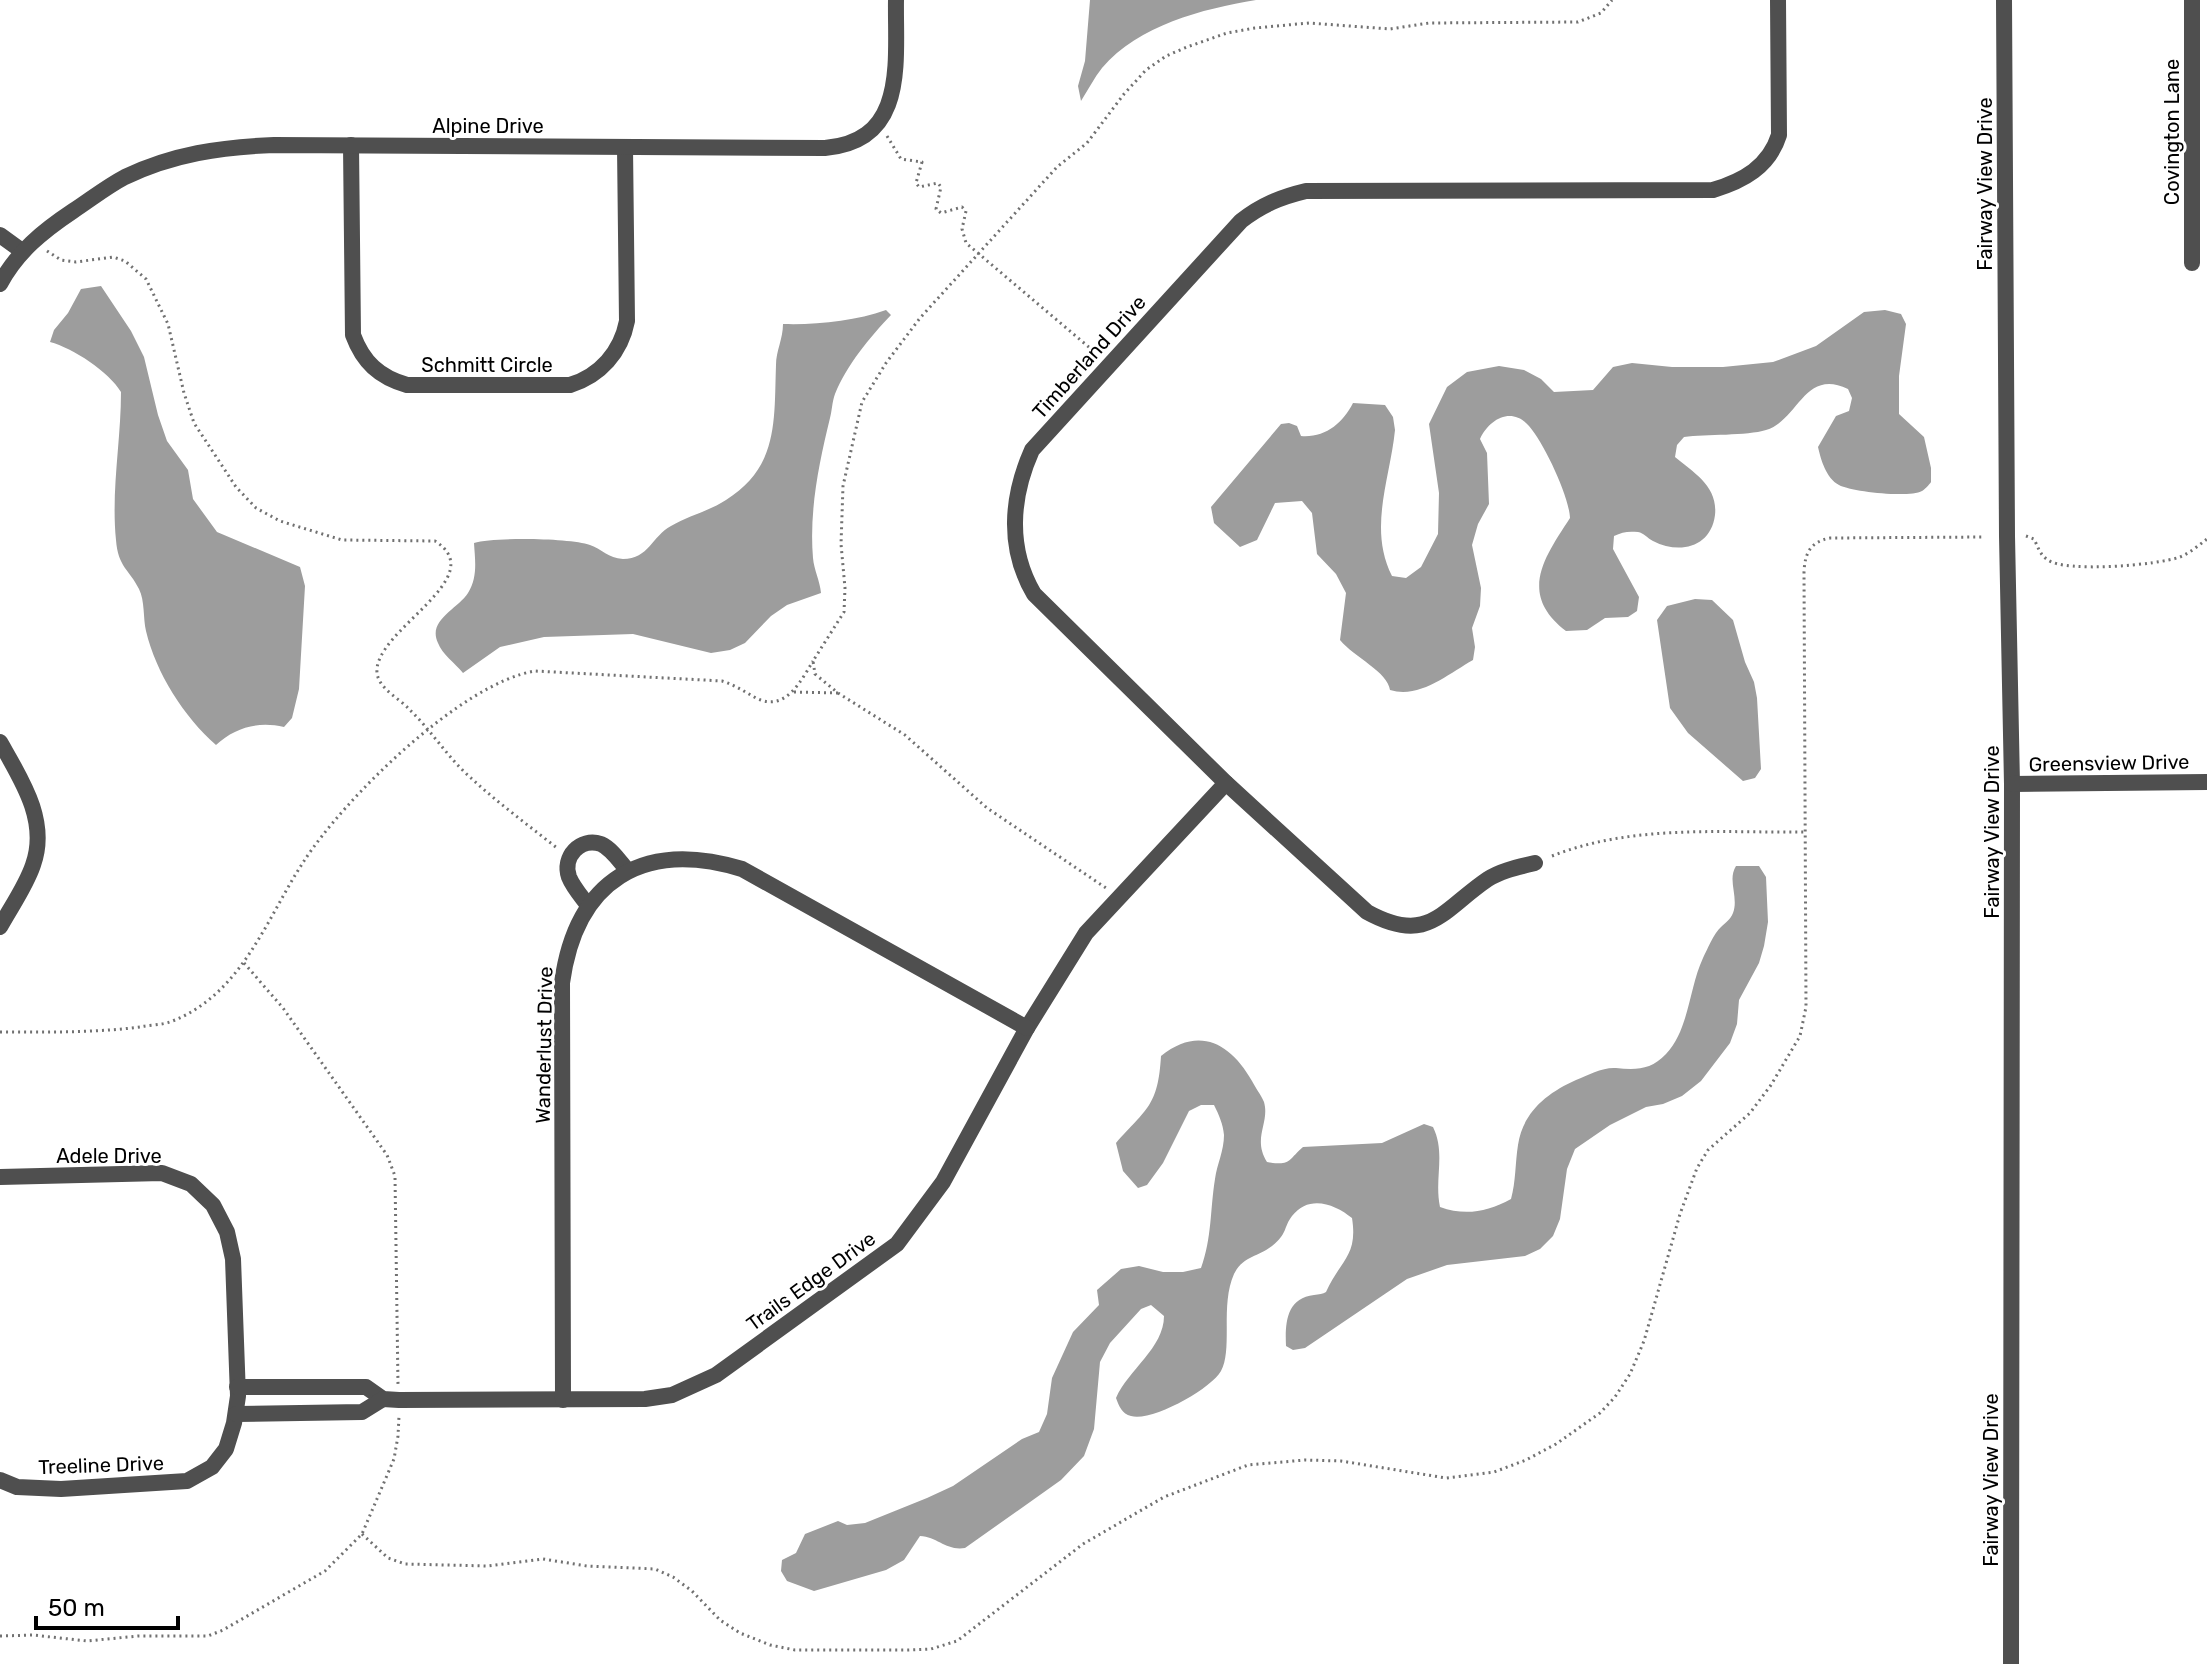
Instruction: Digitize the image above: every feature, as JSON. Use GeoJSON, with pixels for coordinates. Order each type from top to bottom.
{"type":"FeatureCollection","features":[{"type":"Feature","properties":{"kind":"street"},"geometry":{"type":"LineString","coordinates":[[878,123],[890,105],[894,90],[896,0]]}},
{"type":"Feature","properties":{"kind":"street","name":"Timberland Drive"},"geometry":{"type":"LineString","coordinates":[[1535,863],[1488,878],[1440,919],[1421,925],[1383,921],[1367,912],[1226,783],[1034,594],[1023,575],[1016,550],[1016,496],[1023,471],[1032,450],[1241,221],[1260,206],[1306,191],[1713,190],[1747,177],[1775,150],[1779,135],[1778,0]]}},
{"type":"Feature","properties":{"kind":"street","name":"Fairway View Drive"},"geometry":{"type":"LineString","coordinates":[[2004,0],[2007,536],[2012,784],[2011,1664]]}},
{"type":"Feature","properties":{"kind":"street","name":"Covington Lane"},"geometry":{"type":"LineString","coordinates":[[2192,0],[2192,263]]}},
{"type":"Feature","properties":{"kind":"street","name":"Alpine Drive"},"geometry":{"type":"LineString","coordinates":[[2,276],[22,251],[49,227],[107,187],[125,177],[198,152],[243,146],[351,145],[836,147],[858,140],[878,123]]}},
{"type":"Feature","properties":{"kind":"street","name":"Schmitt Circle"},"geometry":{"type":"LineString","coordinates":[[351,145],[353,335],[365,361],[383,376],[407,385],[570,385],[583,381],[613,356],[620,345],[627,321],[625,147]]}},
{"type":"Feature","properties":{"kind":"street"},"geometry":{"type":"LineString","coordinates":[[0,235],[22,251]]}},
{"type":"Feature","properties":{"kind":"street"},"geometry":{"type":"LineString","coordinates":[[0,742],[27,790],[39,830],[34,865],[0,927]]}},
{"type":"Feature","properties":{"kind":"street","name":"Greensview Drive"},"geometry":{"type":"LineString","coordinates":[[2012,784],[2207,782]]}},
{"type":"Feature","properties":{"kind":"street","name":"Trails Edge Drive"},"geometry":{"type":"LineString","coordinates":[[236,1414],[362,1412],[391,1400],[645,1399],[672,1395],[716,1375],[897,1244],[943,1182],[1027,1028],[1086,933],[1226,783]]}},
{"type":"Feature","properties":{"kind":"street"},"geometry":{"type":"LineString","coordinates":[[587,904],[570,881],[568,871],[569,858],[577,847],[589,843],[600,844],[610,850],[628,871]]}},
{"type":"Feature","properties":{"kind":"street","name":"Wanderlust Drive"},"geometry":{"type":"LineString","coordinates":[[563,1400],[562,983],[565,956],[587,904],[608,884],[628,871],[660,862],[693,859],[715,861],[742,869],[1027,1028]]}},
{"type":"Feature","properties":{"kind":"street","name":"Adele Drive"},"geometry":{"type":"LineString","coordinates":[[0,1177],[162,1173],[191,1184],[213,1205],[227,1232],[233,1259],[237,1387]]}},
{"type":"Feature","properties":{"kind":"street","name":"Trails Edge Drive"},"geometry":{"type":"LineString","coordinates":[[237,1387],[366,1387],[391,1400]]}},
{"type":"Feature","properties":{"kind":"street","name":"Treeline Drive"},"geometry":{"type":"LineString","coordinates":[[0,1480],[17,1487],[61,1489],[187,1481],[212,1467],[226,1449],[236,1414],[237,1387]]}},
{"type":"Feature","properties":{"kind":"path"},"geometry":{"type":"LineString","coordinates":[[0,1032],[99,1033],[169,1022],[204,1003],[244,963],[262,938],[303,862],[339,813],[376,774],[429,730],[494,685],[520,673],[535,671],[722,681],[760,700],[774,703],[794,692],[844,612],[841,544],[843,486],[862,402],[886,363],[920,318],[1057,167],[1087,143],[1146,70],[1166,56],[1227,33],[1284,24],[1337,23],[1390,29],[1429,23],[1578,22],[1601,13],[1612,0]]}},
{"type":"Feature","properties":{"kind":"path"},"geometry":{"type":"LineString","coordinates":[[878,123],[901,159],[922,162],[916,183],[919,187],[938,183],[941,187],[936,209],[941,213],[962,207],[966,211],[962,236],[978,255],[1109,364]]}},
{"type":"Feature","properties":{"kind":"path"},"geometry":{"type":"LineString","coordinates":[[47,251],[61,260],[76,262],[113,257],[125,261],[146,279],[168,324],[194,423],[236,487],[256,508],[280,521],[342,540],[435,541],[447,548],[451,561],[450,576],[435,596],[387,645],[378,660],[377,677],[407,706],[469,777],[569,858]]}},
{"type":"Feature","properties":{"kind":"path"},"geometry":{"type":"LineString","coordinates":[[2007,536],[2018,533],[2034,539],[2049,561],[2064,565],[2126,566],[2181,557],[2207,539]]}},
{"type":"Feature","properties":{"kind":"path"},"geometry":{"type":"LineString","coordinates":[[362,1534],[388,1558],[405,1564],[488,1566],[543,1559],[587,1566],[655,1569],[692,1591],[720,1620],[740,1633],[770,1645],[795,1650],[931,1649],[957,1641],[1083,1544],[1164,1497],[1248,1465],[1305,1460],[1341,1461],[1446,1478],[1494,1472],[1556,1444],[1600,1413],[1630,1374],[1644,1341],[1680,1214],[1697,1168],[1708,1150],[1750,1113],[1800,1036],[1806,1007],[1804,572],[1809,549],[1821,539],[1830,538],[1985,537]]}},
{"type":"Feature","properties":{"kind":"path"},"geometry":{"type":"LineString","coordinates":[[813,661],[815,674],[838,693],[905,735],[987,808],[1119,897]]}},
{"type":"Feature","properties":{"kind":"path"},"geometry":{"type":"LineString","coordinates":[[794,692],[838,693]]}},
{"type":"Feature","properties":{"kind":"path"},"geometry":{"type":"LineString","coordinates":[[1535,863],[1569,850],[1660,833],[1806,832]]}},
{"type":"Feature","properties":{"kind":"path"},"geometry":{"type":"LineString","coordinates":[[0,1636],[33,1635],[87,1641],[138,1636],[208,1636],[223,1630],[325,1571],[362,1534],[394,1459],[398,1436],[391,1400],[395,1176],[387,1155],[353,1106],[283,1008],[244,963]]}},
{"type":"Feature","properties":{"kind":"shaded area"},"geometry":{"type":"Polygon","coordinates":[[[1090,0],[1256,0],[1193,14],[1134,40],[1102,68],[1081,101],[1078,86],[1085,61],[1090,0]]]}},
{"type":"Feature","properties":{"kind":"shaded area"},"geometry":{"type":"Polygon","coordinates":[[[101,286],[144,357],[158,415],[167,441],[188,470],[193,499],[217,532],[300,567],[305,586],[299,689],[292,718],[284,727],[248,727],[216,745],[182,708],[157,663],[146,631],[141,594],[117,549],[115,503],[121,392],[90,362],[50,342],[54,330],[81,289],[101,286]]]}},
{"type":"Feature","properties":{"kind":"shaded area"},"geometry":{"type":"Polygon","coordinates":[[[886,310],[891,315],[852,362],[833,400],[812,523],[813,558],[821,593],[787,605],[771,616],[745,643],[730,650],[711,653],[633,634],[544,637],[500,647],[463,673],[442,651],[436,635],[437,628],[471,587],[475,568],[474,543],[514,539],[566,541],[590,545],[623,559],[639,555],[665,530],[726,500],[756,473],[770,441],[776,360],[783,324],[836,322],[886,310]]]}},
{"type":"Feature","properties":{"kind":"shaded area"},"geometry":{"type":"Polygon","coordinates":[[[1885,310],[1901,314],[1906,324],[1899,376],[1899,414],[1924,437],[1931,482],[1922,491],[1905,494],[1868,492],[1846,488],[1831,478],[1818,447],[1836,416],[1849,411],[1852,398],[1848,389],[1833,384],[1811,390],[1777,425],[1766,430],[1684,437],[1677,445],[1675,457],[1703,481],[1713,496],[1715,515],[1707,535],[1693,545],[1683,547],[1663,545],[1638,532],[1614,536],[1613,549],[1639,597],[1637,611],[1628,617],[1605,618],[1587,630],[1566,631],[1551,617],[1539,590],[1545,562],[1570,518],[1569,508],[1561,484],[1535,434],[1522,420],[1508,416],[1502,418],[1489,426],[1480,439],[1487,453],[1489,504],[1478,524],[1472,545],[1481,588],[1480,606],[1472,628],[1475,647],[1473,660],[1423,688],[1401,692],[1390,690],[1377,671],[1340,640],[1346,593],[1336,574],[1317,554],[1312,513],[1302,501],[1275,503],[1257,540],[1240,547],[1214,523],[1211,507],[1281,424],[1297,426],[1301,436],[1310,436],[1332,428],[1353,403],[1385,405],[1393,417],[1395,430],[1383,504],[1382,540],[1392,576],[1406,578],[1421,567],[1438,534],[1439,493],[1429,424],[1447,387],[1467,372],[1499,366],[1524,370],[1541,379],[1554,392],[1593,390],[1613,367],[1632,363],[1723,367],[1773,362],[1816,346],[1864,312],[1885,310]]]}},
{"type":"Feature","properties":{"kind":"shaded area"},"geometry":{"type":"Polygon","coordinates":[[[1695,599],[1712,600],[1733,620],[1754,682],[1761,769],[1755,778],[1743,781],[1688,733],[1670,708],[1657,620],[1667,606],[1695,599]]]}},
{"type":"Feature","properties":{"kind":"shaded area"},"geometry":{"type":"Polygon","coordinates":[[[1736,866],[1759,866],[1766,877],[1768,922],[1759,963],[1739,1000],[1737,1024],[1730,1043],[1701,1081],[1682,1096],[1646,1107],[1610,1125],[1575,1149],[1567,1169],[1560,1219],[1553,1236],[1540,1249],[1525,1256],[1447,1265],[1407,1279],[1305,1348],[1293,1350],[1286,1346],[1289,1313],[1305,1297],[1326,1292],[1353,1241],[1352,1218],[1330,1205],[1306,1205],[1292,1216],[1277,1241],[1267,1250],[1246,1260],[1234,1274],[1228,1299],[1224,1362],[1215,1378],[1194,1395],[1153,1414],[1140,1417],[1123,1412],[1116,1398],[1152,1349],[1162,1328],[1164,1316],[1151,1305],[1141,1309],[1110,1343],[1100,1362],[1094,1429],[1084,1456],[1061,1480],[965,1548],[952,1548],[920,1536],[904,1560],[886,1570],[814,1591],[787,1581],[781,1571],[782,1560],[796,1553],[805,1534],[838,1521],[847,1525],[865,1523],[927,1498],[953,1486],[1022,1439],[1039,1432],[1047,1414],[1052,1378],[1073,1332],[1099,1305],[1097,1290],[1121,1269],[1139,1266],[1163,1272],[1183,1272],[1201,1268],[1224,1141],[1222,1123],[1214,1105],[1201,1105],[1189,1111],[1163,1163],[1147,1185],[1138,1188],[1123,1171],[1116,1143],[1154,1096],[1161,1056],[1175,1047],[1200,1040],[1223,1048],[1234,1056],[1264,1102],[1261,1145],[1267,1162],[1285,1163],[1303,1147],[1382,1143],[1424,1124],[1433,1127],[1439,1147],[1440,1207],[1467,1212],[1493,1207],[1511,1199],[1521,1133],[1538,1105],[1565,1085],[1596,1072],[1649,1066],[1674,1044],[1703,958],[1716,933],[1733,913],[1736,866]]]}}]}
